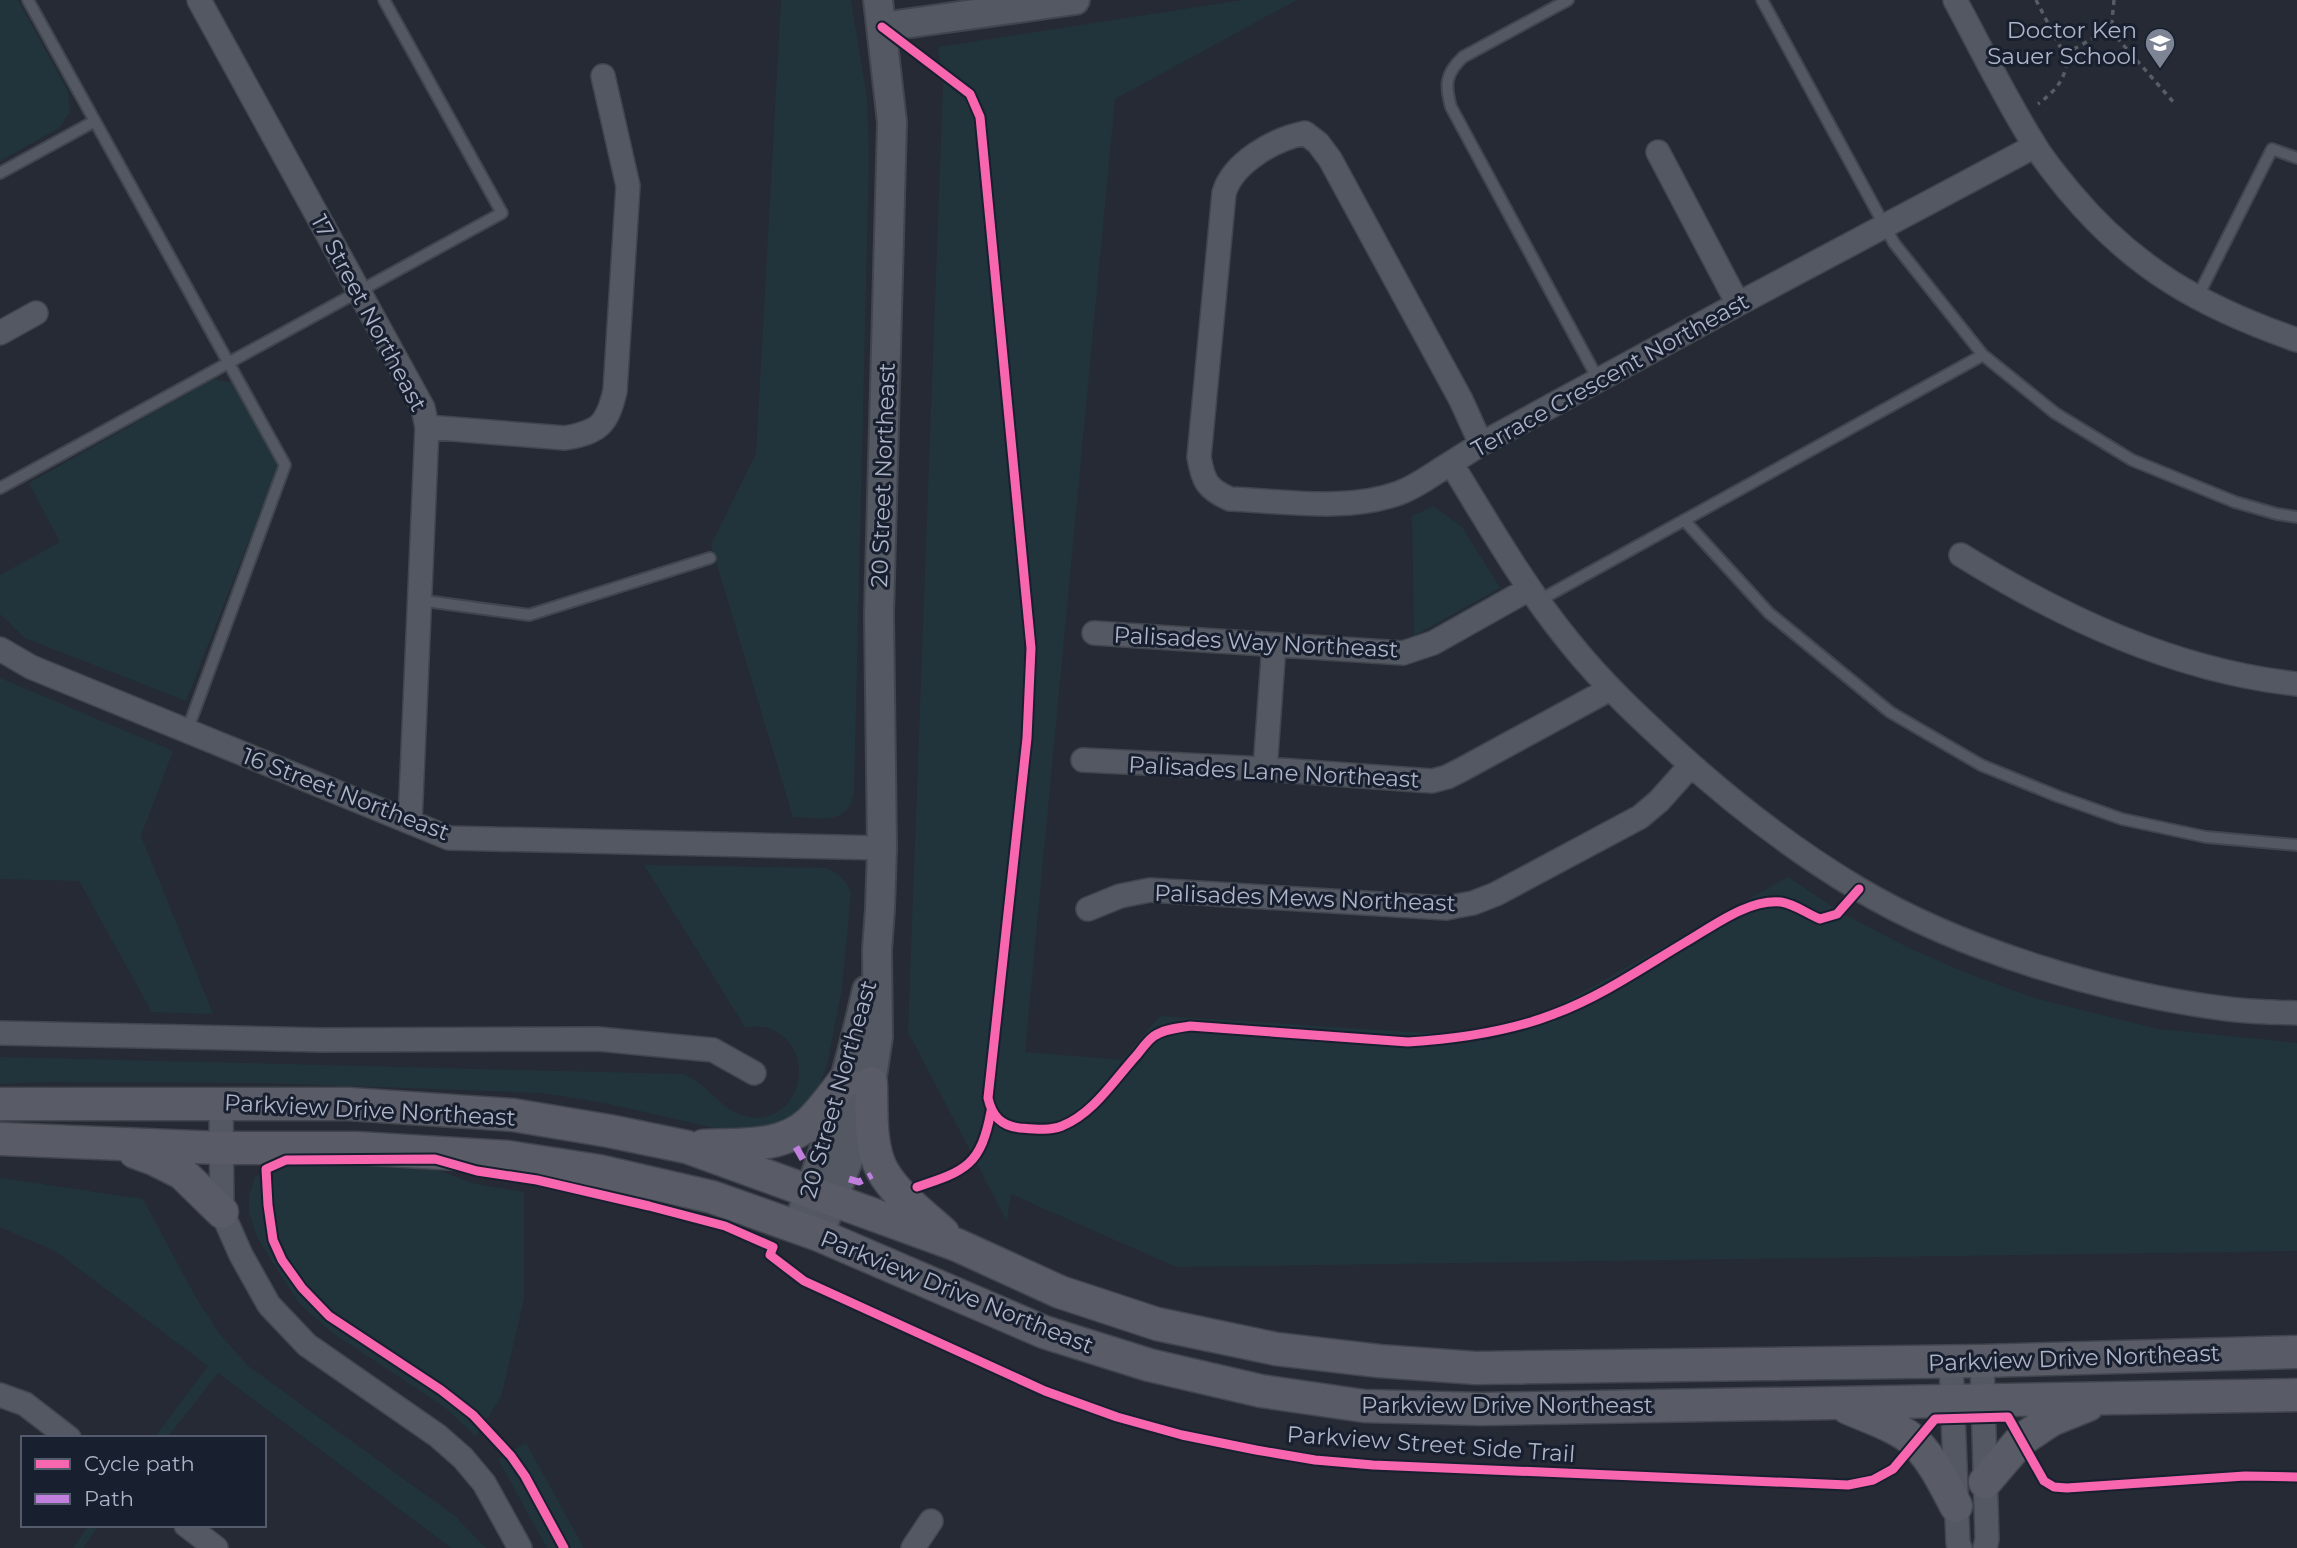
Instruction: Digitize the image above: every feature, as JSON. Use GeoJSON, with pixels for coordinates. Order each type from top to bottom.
{"type":"FeatureCollection","features":[{"type":"Feature","properties":{"kind":"main road"},"geometry":{"type":"LineString","coordinates":[[687,1147],[768,1143],[790,1135],[806,1126],[857,1082],[882,1170],[895,1188],[957,1245]]}},
{"type":"Feature","properties":{"kind":"main road","name":"Parkview Drive Northeast"},"geometry":{"type":"LineString","coordinates":[[0,1104],[349,1104],[513,1115],[687,1147],[957,1245],[1060,1292],[1157,1324],[1276,1349],[1379,1362],[1476,1368],[1982,1362],[2297,1352]]}},
{"type":"Feature","properties":{"kind":"main road","name":"Parkview Drive Northeast"},"geometry":{"type":"LineString","coordinates":[[0,1139],[220,1147],[356,1148],[508,1157],[599,1171],[712,1197],[808,1231],[1044,1332],[1149,1365],[1261,1391],[1364,1406],[1481,1409],[2297,1395]]}},
{"type":"Feature","properties":{"kind":"main road"},"geometry":{"type":"LineString","coordinates":[[110,1144],[154,1159],[183,1173],[222,1212]]}},
{"type":"Feature","properties":{"kind":"main road"},"geometry":{"type":"LineString","coordinates":[[1985,1482],[2021,1440],[2051,1420],[2102,1399]]}},
{"type":"Feature","properties":{"kind":"main road"},"geometry":{"type":"LineString","coordinates":[[1841,1404],[1887,1425],[1916,1443],[1940,1476],[1956,1506]]}},
{"type":"Feature","properties":{"kind":"street","name":"17 Street Northeast"},"geometry":{"type":"LineString","coordinates":[[199,0],[423,408],[427,427],[410,822]]}},
{"type":"Feature","properties":{"kind":"street"},"geometry":{"type":"LineString","coordinates":[[880,14],[1075,0]]}},
{"type":"Feature","properties":{"kind":"street"},"geometry":{"type":"LineString","coordinates":[[1955,0],[2035,146],[2085,210],[2157,274],[2197,298],[2237,317],[2297,340]]}},
{"type":"Feature","properties":{"kind":"street","name":"20 Street Northeast"},"geometry":{"type":"LineString","coordinates":[[808,1231],[822,1194],[857,1137],[857,1082],[877,950],[882,848],[879,614],[891,122],[880,14]]}},
{"type":"Feature","properties":{"kind":"street"},"geometry":{"type":"LineString","coordinates":[[427,427],[565,438],[584,435],[601,426],[610,412],[615,391],[628,186],[603,76]]}},
{"type":"Feature","properties":{"kind":"street"},"geometry":{"type":"LineString","coordinates":[[1451,463],[1400,492],[1349,504],[1230,499],[1207,485],[1199,457],[1224,193],[1227,182],[1243,163],[1291,136],[1306,133],[1318,143],[1330,159],[1461,400],[1481,444]]}},
{"type":"Feature","properties":{"kind":"street","name":"Terrace Crescent Northeast"},"geometry":{"type":"LineString","coordinates":[[2035,146],[1738,304],[1451,463],[1534,595],[1610,689],[1690,765],[1749,815],[1842,879],[1915,918],[2052,971],[2170,1000],[2230,1009],[2297,1013]]}},
{"type":"Feature","properties":{"kind":"street"},"geometry":{"type":"LineString","coordinates":[[1658,152],[1738,304]]}},
{"type":"Feature","properties":{"kind":"street"},"geometry":{"type":"LineString","coordinates":[[0,333],[36,313]]}},
{"type":"Feature","properties":{"kind":"street"},"geometry":{"type":"LineString","coordinates":[[1961,555],[2068,615],[2148,649],[2250,677],[2297,684]]}},
{"type":"Feature","properties":{"kind":"street","name":"Palisades Way Northeast"},"geometry":{"type":"LineString","coordinates":[[1094,633],[1403,653],[1433,643],[1534,595]]}},
{"type":"Feature","properties":{"kind":"street"},"geometry":{"type":"LineString","coordinates":[[1265,769],[1274,645]]}},
{"type":"Feature","properties":{"kind":"street","name":"16 Street Northeast"},"geometry":{"type":"LineString","coordinates":[[0,649],[31,667],[449,838],[882,848]]}},
{"type":"Feature","properties":{"kind":"street","name":"Palisades Lane Northeast"},"geometry":{"type":"LineString","coordinates":[[1083,760],[1432,781],[1461,770],[1610,689]]}},
{"type":"Feature","properties":{"kind":"street","name":"Palisades Mews Northeast"},"geometry":{"type":"LineString","coordinates":[[1088,909],[1120,896],[1150,890],[1446,908],[1473,903],[1496,894],[1640,817],[1659,802],[1690,765]]}},
{"type":"Feature","properties":{"kind":"street"},"geometry":{"type":"LineString","coordinates":[[0,1033],[322,1040],[598,1039],[713,1050],[754,1073]]}},
{"type":"Feature","properties":{"kind":"street"},"geometry":{"type":"LineString","coordinates":[[221,1103],[222,1212],[268,1305],[307,1345],[438,1436],[463,1458],[484,1483],[520,1548]]}},
{"type":"Feature","properties":{"kind":"street"},"geometry":{"type":"LineString","coordinates":[[1951,1362],[1960,1548]]}},
{"type":"Feature","properties":{"kind":"street"},"geometry":{"type":"LineString","coordinates":[[1982,1362],[1987,1539],[1984,1548]]}},
{"type":"Feature","properties":{"kind":"street"},"geometry":{"type":"LineString","coordinates":[[0,1395],[25,1404],[66,1436]]}},
{"type":"Feature","properties":{"kind":"street"},"geometry":{"type":"LineString","coordinates":[[913,1548],[931,1521]]}},
{"type":"Feature","properties":{"kind":"street"},"geometry":{"type":"LineString","coordinates":[[189,1527],[216,1548]]}},
{"type":"Feature","properties":{"kind":"lane"},"geometry":{"type":"LineString","coordinates":[[28,0],[285,465],[187,731]]}},
{"type":"Feature","properties":{"kind":"lane"},"geometry":{"type":"LineString","coordinates":[[0,488],[502,213],[384,0]]}},
{"type":"Feature","properties":{"kind":"lane"},"geometry":{"type":"LineString","coordinates":[[1568,0],[1462,57],[1453,66],[1447,79],[1447,90],[1451,107],[1600,381]]}},
{"type":"Feature","properties":{"kind":"lane"},"geometry":{"type":"LineString","coordinates":[[1762,0],[1905,259],[1983,355],[2055,413],[2132,460],[2235,502],[2297,517]]}},
{"type":"Feature","properties":{"kind":"lane"},"geometry":{"type":"LineString","coordinates":[[0,173],[95,121]]}},
{"type":"Feature","properties":{"kind":"lane"},"geometry":{"type":"LineString","coordinates":[[2197,298],[2272,149],[2297,158]]}},
{"type":"Feature","properties":{"kind":"lane"},"geometry":{"type":"LineString","coordinates":[[1534,595],[1684,520],[1983,355]]}},
{"type":"Feature","properties":{"kind":"lane"},"geometry":{"type":"LineString","coordinates":[[1684,520],[1779,622],[1890,712],[1982,765],[2122,819],[2206,837],[2297,845]]}},
{"type":"Feature","properties":{"kind":"lane"},"geometry":{"type":"LineString","coordinates":[[418,600],[529,615],[710,558]]}},
{"type":"Feature","properties":{"kind":"path"},"geometry":{"type":"LineString","coordinates":[[2036,0],[2065,54],[2066,71],[2062,82],[2038,104]]}},
{"type":"Feature","properties":{"kind":"path"},"geometry":{"type":"LineString","coordinates":[[2114,0],[2111,31],[2176,104]]}},
{"type":"Feature","properties":{"kind":"path"},"geometry":{"type":"LineString","coordinates":[[2065,54],[2106,31],[2111,31]]}},
{"type":"Feature","properties":{"kind":"shaded area"},"geometry":{"type":"Polygon","coordinates":[[[0,0],[18,0],[68,91],[70,112],[59,128],[0,161],[0,0]]]}},
{"type":"Feature","properties":{"kind":"shaded area"},"geometry":{"type":"Polygon","coordinates":[[[781,0],[851,0],[867,98],[869,157],[854,791],[846,810],[832,818],[793,817],[711,545],[756,454],[781,0]]]}},
{"type":"Feature","properties":{"kind":"shaded area"},"geometry":{"type":"Polygon","coordinates":[[[1243,0],[1297,0],[1115,99],[1025,1052],[1122,1060],[1160,1016],[1441,1034],[1508,1024],[1547,1012],[1788,877],[1842,913],[1905,946],[2034,998],[2158,1029],[2297,1043],[2297,1251],[1176,1267],[1011,1194],[1007,1221],[908,1032],[943,86],[938,47],[1243,0]]]}},
{"type":"Feature","properties":{"kind":"shaded area"},"geometry":{"type":"Polygon","coordinates":[[[213,379],[233,383],[278,467],[186,701],[25,638],[0,614],[0,575],[60,542],[29,483],[213,379]]]}},
{"type":"Feature","properties":{"kind":"shaded area"},"geometry":{"type":"Polygon","coordinates":[[[1433,506],[1462,527],[1500,588],[1414,636],[1412,516],[1433,506]]]}},
{"type":"Feature","properties":{"kind":"shaded area"},"geometry":{"type":"Polygon","coordinates":[[[0,678],[173,751],[141,836],[213,1014],[152,1012],[79,881],[0,879],[0,678]]]}},
{"type":"Feature","properties":{"kind":"shaded area"},"geometry":{"type":"Polygon","coordinates":[[[644,865],[825,868],[838,874],[849,888],[851,893],[842,989],[827,1065],[815,1098],[781,1130],[732,1132],[605,1103],[542,1093],[265,1083],[0,1084],[0,1057],[683,1074],[692,1078],[736,1113],[764,1117],[779,1111],[790,1100],[797,1086],[799,1069],[796,1053],[786,1039],[771,1029],[745,1027],[644,865]]]}},
{"type":"Feature","properties":{"kind":"shaded area"},"geometry":{"type":"Polygon","coordinates":[[[288,1163],[432,1168],[475,1184],[524,1192],[524,1299],[501,1397],[476,1436],[443,1406],[331,1332],[298,1302],[258,1239],[249,1213],[249,1196],[255,1177],[288,1163]]]}},
{"type":"Feature","properties":{"kind":"shaded area"},"geometry":{"type":"Polygon","coordinates":[[[0,1178],[143,1199],[196,1298],[219,1333],[248,1366],[456,1517],[486,1548],[451,1548],[218,1373],[169,1436],[156,1436],[208,1366],[55,1251],[0,1227],[0,1178]]]}},
{"type":"Feature","properties":{"kind":"shaded area"},"geometry":{"type":"Polygon","coordinates":[[[526,1443],[584,1548],[547,1548],[498,1459],[526,1443]]]}},
{"type":"Feature","properties":{"kind":"shaded area"},"geometry":{"type":"Polygon","coordinates":[[[88,1527],[98,1527],[83,1548],[73,1548],[88,1527]]]}},
{"type":"Feature","properties":{"kind":"marked path"},"geometry":{"type":"LineString","coordinates":[[796,1147],[804,1161]]}},
{"type":"Feature","properties":{"kind":"marked path"},"geometry":{"type":"LineString","coordinates":[[849,1179],[859,1182],[872,1175]]}},
{"type":"Feature","properties":{"kind":"cycle path"},"geometry":{"type":"LineString","coordinates":[[882,27],[970,94],[980,117],[1031,648],[1027,738],[988,1098],[998,1119],[1013,1127],[1041,1129],[1057,1128],[1073,1120],[1094,1105],[1151,1038],[1176,1028],[1190,1026],[1408,1042],[1464,1037],[1519,1026],[1554,1014],[1621,982],[1743,909],[1768,902],[1781,902],[1820,919],[1837,914],[1859,889]]}},
{"type":"Feature","properties":{"kind":"cycle path"},"geometry":{"type":"LineString","coordinates":[[917,1187],[948,1176],[969,1163],[982,1143],[991,1111]]}},
{"type":"Feature","properties":{"kind":"cycle path","name":"Parkview Street Side Trail"},"geometry":{"type":"LineString","coordinates":[[564,1548],[525,1476],[511,1456],[473,1415],[441,1390],[329,1316],[302,1288],[282,1260],[273,1240],[266,1169],[286,1160],[435,1159],[477,1171],[537,1180],[725,1226],[773,1247],[770,1255],[804,1281],[1045,1391],[1117,1417],[1182,1435],[1315,1460],[1373,1465],[1848,1485],[1873,1480],[1893,1469],[1935,1419],[2008,1417],[2044,1481],[2054,1487],[2245,1476],[2297,1477]]}},
{"type":"Feature","properties":{"kind":"place","name":"Doctor Ken Sauer School"},"geometry":{"type":"Point","coordinates":[2160,70]}}]}
